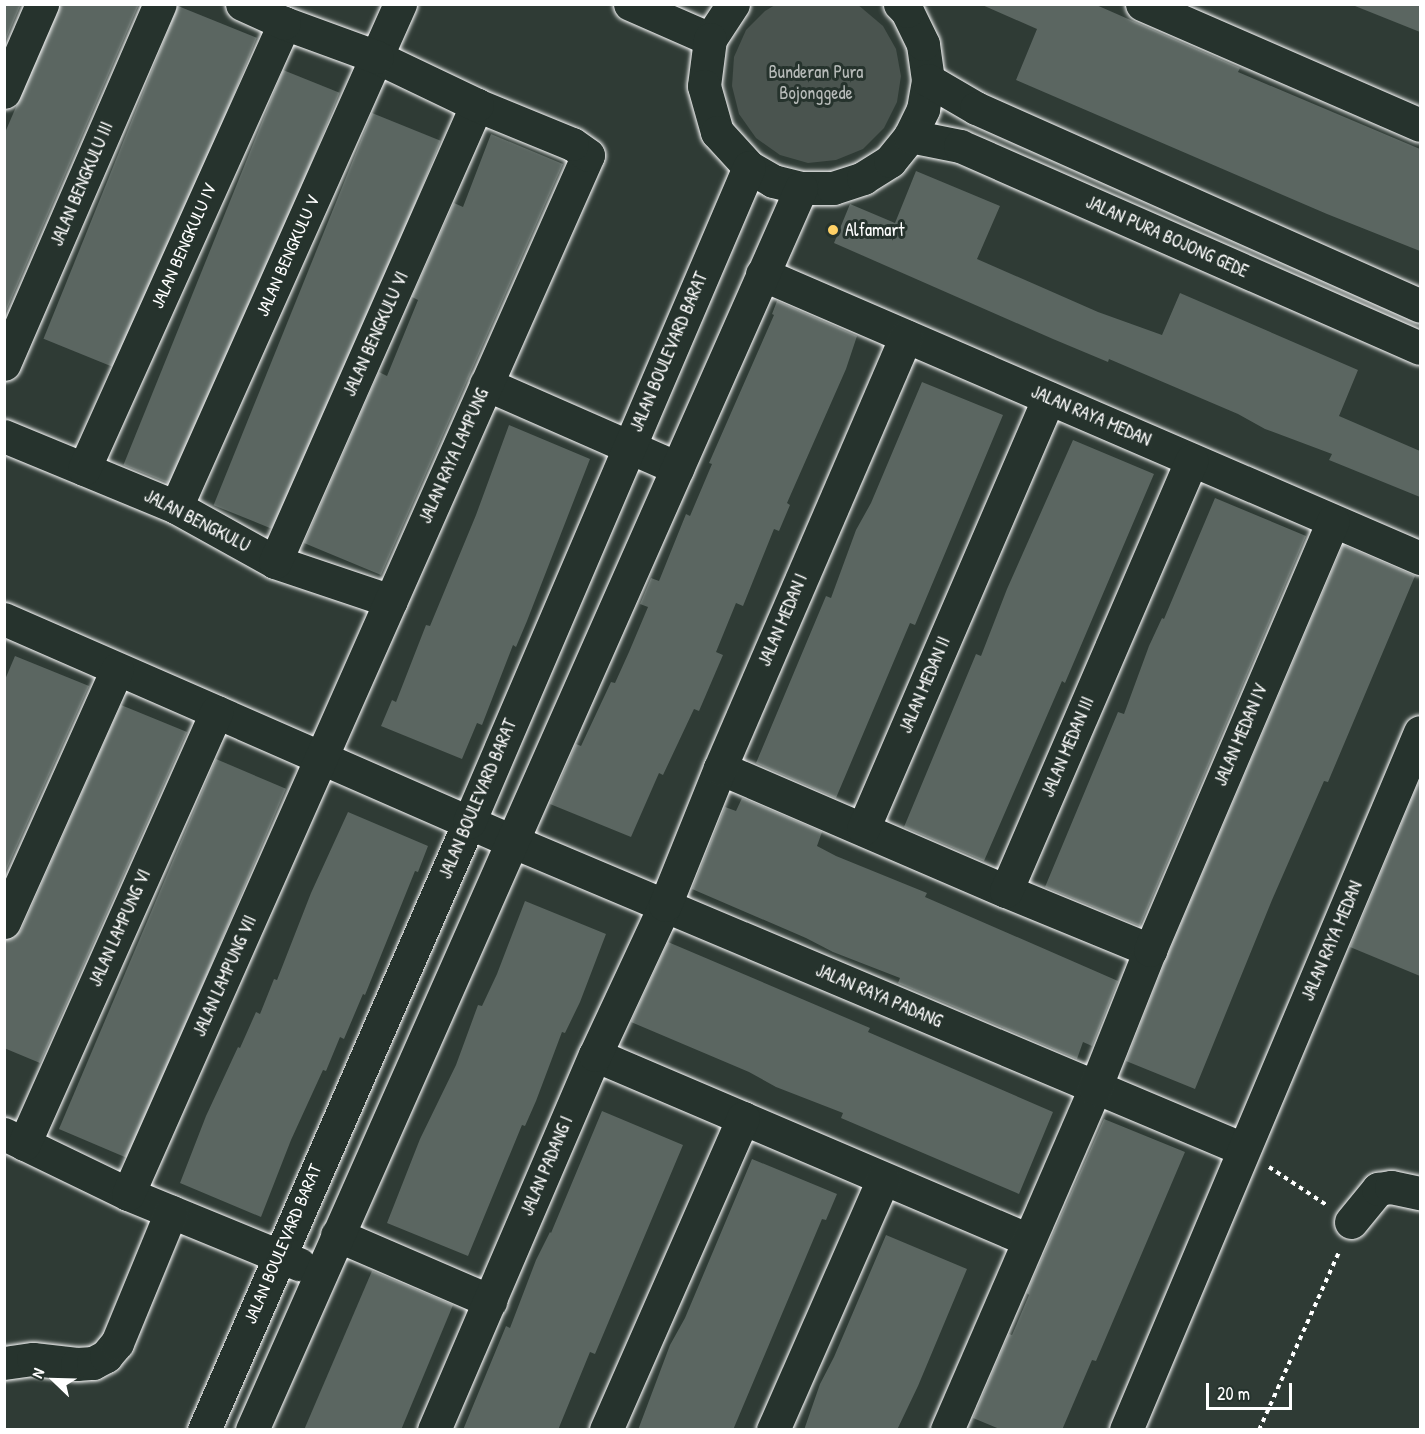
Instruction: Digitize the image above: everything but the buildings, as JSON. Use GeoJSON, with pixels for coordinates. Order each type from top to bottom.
{"type":"FeatureCollection","features":[{"type":"Feature","properties":{"kind":"street"},"geometry":{"type":"LineString","coordinates":[[4,92],[42,4]]}},
{"type":"Feature","properties":{"kind":"street","name":"JALAN BENGKULU III"},"geometry":{"type":"LineString","coordinates":[[4,364],[160,4]]}},
{"type":"Feature","properties":{"kind":"street"},"geometry":{"type":"LineString","coordinates":[[242,4],[284,23],[377,57],[477,105]]}},
{"type":"Feature","properties":{"kind":"street","name":"JALAN BENGKULU V"},"geometry":{"type":"LineString","coordinates":[[176,507],[399,4]]}},
{"type":"Feature","properties":{"kind":"street"},"geometry":{"type":"LineString","coordinates":[[630,4],[710,39]]}},
{"type":"Feature","properties":{"kind":"street"},"geometry":{"type":"LineString","coordinates":[[733,4],[710,39],[704,86],[717,132],[749,167],[773,181],[801,188],[833,188],[863,178],[890,161],[910,136],[923,109],[928,80],[923,44],[907,11],[900,4]]}},
{"type":"Feature","properties":{"kind":"street"},"geometry":{"type":"LineString","coordinates":[[1142,4],[1420,125]]}},
{"type":"Feature","properties":{"kind":"street","name":"JALAN BENGKULU IV"},"geometry":{"type":"LineString","coordinates":[[84,469],[284,23]]}},
{"type":"Feature","properties":{"kind":"street"},"geometry":{"type":"LineString","coordinates":[[928,80],[976,108],[1420,306]]}},
{"type":"Feature","properties":{"kind":"street","name":"JALAN RAYA LAMPUNG"},"geometry":{"type":"LineString","coordinates":[[322,758],[588,155],[572,144],[477,105]]}},
{"type":"Feature","properties":{"kind":"street","name":"JALAN BENGKULU VI"},"geometry":{"type":"LineString","coordinates":[[275,562],[477,105]]}},
{"type":"Feature","properties":{"kind":"street","name":"JALAN PURA BOJONG GEDE"},"geometry":{"type":"LineString","coordinates":[[910,136],[960,146],[1420,348]]}},
{"type":"Feature","properties":{"kind":"street","name":"JALAN BOULEVARD BARAT"},"geometry":{"type":"LineString","coordinates":[[204,1430],[469,822],[749,167]]}},
{"type":"Feature","properties":{"kind":"street"},"geometry":{"type":"LineString","coordinates":[[252,1430],[514,842],[801,188]]}},
{"type":"Feature","properties":{"kind":"street","name":"JALAN RAYA MEDAN"},"geometry":{"type":"LineString","coordinates":[[762,274],[1420,558]]}},
{"type":"Feature","properties":{"kind":"street","name":"JALAN MEDAN I"},"geometry":{"type":"LineString","coordinates":[[665,905],[720,768],[906,336]]}},
{"type":"Feature","properties":{"kind":"street"},"geometry":{"type":"LineString","coordinates":[[486,384],[677,468]]}},
{"type":"Feature","properties":{"kind":"street","name":"JALAN MEDAN II"},"geometry":{"type":"LineString","coordinates":[[863,829],[1049,398]]}},
{"type":"Feature","properties":{"kind":"street","name":"JALAN BENGKULU"},"geometry":{"type":"LineString","coordinates":[[4,436],[176,507],[275,562],[391,601]]}},
{"type":"Feature","properties":{"kind":"street","name":"JALAN MEDAN III"},"geometry":{"type":"LineString","coordinates":[[1006,891],[1192,460]]}},
{"type":"Feature","properties":{"kind":"street","name":"JALAN MEDAN IV"},"geometry":{"type":"LineString","coordinates":[[947,1430],[1027,1239],[1095,1088],[1150,950],[1333,521]]}},
{"type":"Feature","properties":{"kind":"street","name":"JALAN RAYA PADANG"},"geometry":{"type":"LineString","coordinates":[[8,629],[117,669],[514,842],[1243,1149]]}},
{"type":"Feature","properties":{"kind":"street"},"geometry":{"type":"LineString","coordinates":[[4,922],[117,669]]}},
{"type":"Feature","properties":{"kind":"street","name":"JALAN LAMPUNG VI"},"geometry":{"type":"LineString","coordinates":[[14,1139],[216,712]]}},
{"type":"Feature","properties":{"kind":"street","name":"JALAN RAYA MEDAN"},"geometry":{"type":"LineString","coordinates":[[1126,1430],[1420,732]]}},
{"type":"Feature","properties":{"kind":"street","name":"JALAN LAMPUNG VII"},"geometry":{"type":"LineString","coordinates":[[128,1194],[322,758]]}},
{"type":"Feature","properties":{"kind":"street"},"geometry":{"type":"LineString","coordinates":[[720,768],[1150,950]]}},
{"type":"Feature","properties":{"kind":"street","name":"JALAN PADANG I"},"geometry":{"type":"LineString","coordinates":[[434,1430],[595,1055],[665,905]]}},
{"type":"Feature","properties":{"kind":"street"},"geometry":{"type":"LineString","coordinates":[[595,1055],[1027,1239]]}},
{"type":"Feature","properties":{"kind":"street"},"geometry":{"type":"LineString","coordinates":[[606,1430],[743,1118]]}},
{"type":"Feature","properties":{"kind":"street"},"geometry":{"type":"LineString","coordinates":[[14,1139],[128,1194],[320,1273]]}},
{"type":"Feature","properties":{"kind":"street"},"geometry":{"type":"LineString","coordinates":[[773,1430],[883,1179]]}},
{"type":"Feature","properties":{"kind":"street"},"geometry":{"type":"LineString","coordinates":[[1351,1222],[1378,1189],[1391,1187],[1420,1193]]}},
{"type":"Feature","properties":{"kind":"street"},"geometry":{"type":"LineString","coordinates":[[4,1362],[33,1359],[77,1365],[93,1363],[106,1356],[117,1342],[171,1212]]}},
{"type":"Feature","properties":{"kind":"street"},"geometry":{"type":"LineString","coordinates":[[337,1235],[490,1301]]}},
{"type":"Feature","properties":{"kind":"path"},"geometry":{"type":"LineString","coordinates":[[1243,1149],[1351,1222],[1259,1430]]}},
{"type":"Feature","properties":{"kind":"green space","name":"Bunderan Pura Bojonggede"},"geometry":{"type":"Polygon","coordinates":[[[857,4],[883,26],[896,49],[901,76],[897,102],[884,128],[863,149],[836,160],[808,163],[780,155],[756,138],[739,114],[732,86],[734,57],[746,30],[765,11],[775,5],[857,4]]]}},
{"type":"Feature","properties":{"kind":"place","name":"Alfamart"},"geometry":{"type":"Point","coordinates":[833,230]}}]}
